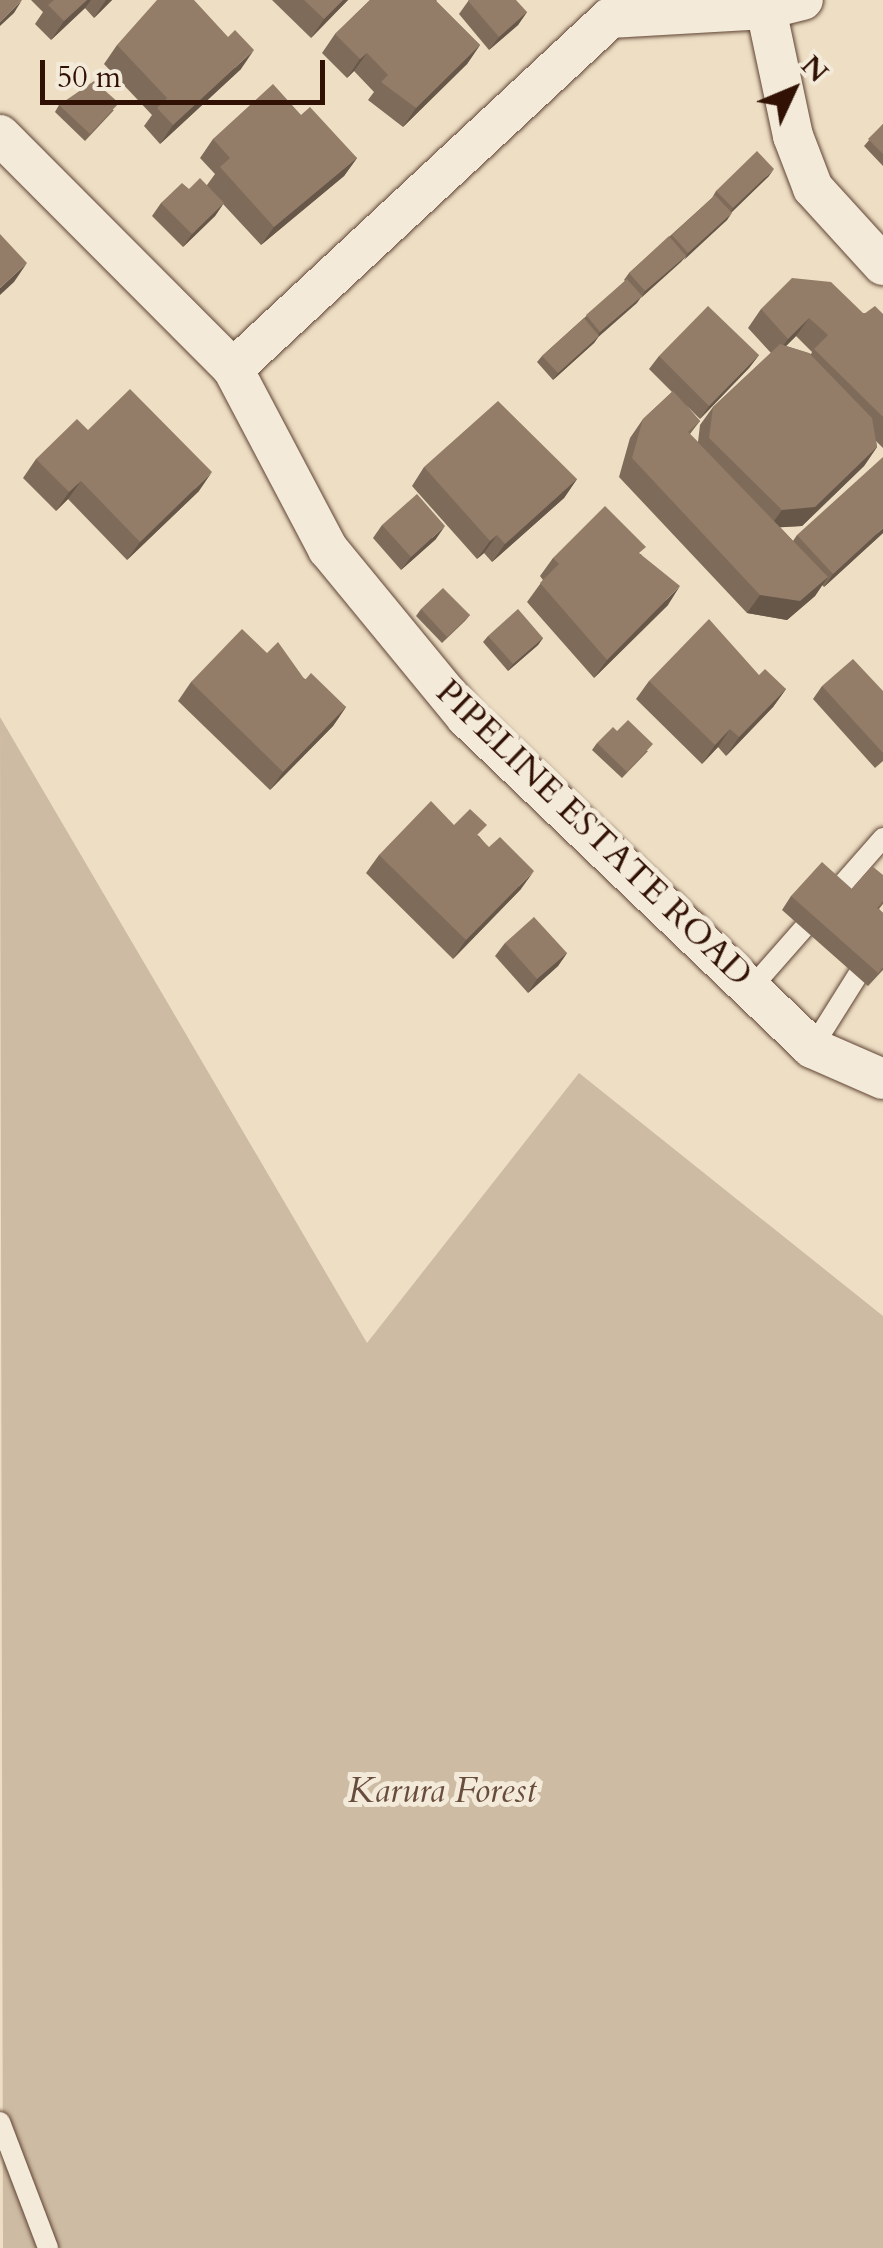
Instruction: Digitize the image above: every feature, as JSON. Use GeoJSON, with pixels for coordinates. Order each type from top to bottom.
{"type":"FeatureCollection","features":[{"type":"Feature","properties":{"kind":"street"},"geometry":{"type":"LineString","coordinates":[[233,369],[601,9],[785,4],[793,136],[813,188],[883,266]]}},
{"type":"Feature","properties":{"kind":"street","name":"PIPELINE ESTATE ROAD"},"geometry":{"type":"LineString","coordinates":[[0,135],[233,369],[342,570],[466,716],[753,986],[812,1048],[883,1078]]}},
{"type":"Feature","properties":{"kind":"lane"},"geometry":{"type":"LineString","coordinates":[[753,986],[883,838]]}},
{"type":"Feature","properties":{"kind":"lane"},"geometry":{"type":"LineString","coordinates":[[812,1048],[883,934]]}},
{"type":"Feature","properties":{"kind":"lane"},"geometry":{"type":"LineString","coordinates":[[0,2122],[48,2248]]}},
{"type":"Feature","properties":{"kind":"green space","name":"Karura Forest"},"geometry":{"type":"Polygon","coordinates":[[[0,717],[367,1343],[579,1073],[883,1316],[883,2248],[3,2248],[0,717]]]}},
{"type":"Feature","properties":{"kind":"building"},"geometry":{"type":"Polygon","coordinates":[[[0,0],[22,0],[0,22],[0,0]]]}},
{"type":"Feature","properties":{"kind":"building"},"geometry":{"type":"Polygon","coordinates":[[[54,0],[87,0],[64,21],[48,5],[54,0]]]}},
{"type":"Feature","properties":{"kind":"building"},"geometry":{"type":"Polygon","coordinates":[[[157,0],[194,0],[228,37],[235,30],[254,50],[173,125],[157,108],[167,98],[117,45],[157,0]]]}},
{"type":"Feature","properties":{"kind":"building"},"geometry":{"type":"Polygon","coordinates":[[[304,0],[343,0],[324,19],[304,0]]]}},
{"type":"Feature","properties":{"kind":"building"},"geometry":{"type":"Polygon","coordinates":[[[370,0],[435,0],[480,45],[416,108],[381,82],[388,75],[367,53],[360,59],[335,34],[370,0]]]}},
{"type":"Feature","properties":{"kind":"building"},"geometry":{"type":"Polygon","coordinates":[[[469,0],[516,0],[527,12],[499,37],[469,0]]]}},
{"type":"Feature","properties":{"kind":"building"},"geometry":{"type":"Polygon","coordinates":[[[94,81],[119,103],[90,134],[59,105],[94,81]]]}},
{"type":"Feature","properties":{"kind":"building"},"geometry":{"type":"Polygon","coordinates":[[[273,84],[301,115],[310,107],[357,158],[274,227],[220,167],[230,158],[213,139],[273,84]]]}},
{"type":"Feature","properties":{"kind":"building"},"geometry":{"type":"Polygon","coordinates":[[[883,124],[883,154],[868,139],[883,124]]]}},
{"type":"Feature","properties":{"kind":"building"},"geometry":{"type":"Polygon","coordinates":[[[757,151],[774,169],[733,208],[716,191],[757,151]]]}},
{"type":"Feature","properties":{"kind":"building"},"geometry":{"type":"Polygon","coordinates":[[[200,178],[224,203],[192,234],[161,203],[182,183],[189,189],[200,178]]]}},
{"type":"Feature","properties":{"kind":"building"},"geometry":{"type":"Polygon","coordinates":[[[715,195],[732,213],[688,253],[672,235],[715,195]]]}},
{"type":"Feature","properties":{"kind":"building"},"geometry":{"type":"Polygon","coordinates":[[[0,234],[27,263],[0,288],[0,234]]]}},
{"type":"Feature","properties":{"kind":"building"},"geometry":{"type":"Polygon","coordinates":[[[669,236],[686,256],[645,291],[629,273],[669,236]]]}},
{"type":"Feature","properties":{"kind":"building"},"geometry":{"type":"Polygon","coordinates":[[[792,278],[831,282],[864,314],[875,306],[883,314],[883,417],[814,349],[828,335],[809,318],[788,339],[761,309],[792,278]]]}},
{"type":"Feature","properties":{"kind":"building"},"geometry":{"type":"Polygon","coordinates":[[[627,279],[642,296],[600,332],[586,315],[627,279]]]}},
{"type":"Feature","properties":{"kind":"building"},"geometry":{"type":"Polygon","coordinates":[[[708,306],[759,355],[709,406],[659,356],[708,306]]]}},
{"type":"Feature","properties":{"kind":"building"},"geometry":{"type":"Polygon","coordinates":[[[584,318],[599,336],[558,373],[542,356],[584,318]]]}},
{"type":"Feature","properties":{"kind":"building"},"geometry":{"type":"Polygon","coordinates":[[[780,344],[809,353],[872,418],[877,447],[815,507],[782,510],[709,438],[713,407],[780,344]]]}},
{"type":"Feature","properties":{"kind":"building"},"geometry":{"type":"Polygon","coordinates":[[[130,389],[212,472],[140,542],[81,481],[69,492],[36,459],[77,419],[88,430],[130,389]]]}},
{"type":"Feature","properties":{"kind":"building"},"geometry":{"type":"Polygon","coordinates":[[[673,391],[700,421],[688,432],[828,577],[800,601],[760,595],[632,458],[643,419],[673,391]]]}},
{"type":"Feature","properties":{"kind":"building"},"geometry":{"type":"Polygon","coordinates":[[[498,401],[577,479],[505,544],[497,535],[490,541],[424,467],[498,401]]]}},
{"type":"Feature","properties":{"kind":"building"},"geometry":{"type":"Polygon","coordinates":[[[883,457],[883,528],[833,574],[797,535],[883,457]]]}},
{"type":"Feature","properties":{"kind":"building"},"geometry":{"type":"Polygon","coordinates":[[[417,494],[445,526],[411,557],[382,525],[417,494]]]}},
{"type":"Feature","properties":{"kind":"building"},"geometry":{"type":"Polygon","coordinates":[[[605,506],[646,547],[639,553],[680,586],[607,660],[540,583],[559,564],[553,558],[605,506]]]}},
{"type":"Feature","properties":{"kind":"building"},"geometry":{"type":"Polygon","coordinates":[[[443,588],[470,615],[447,637],[421,609],[443,588]]]}},
{"type":"Feature","properties":{"kind":"building"},"geometry":{"type":"Polygon","coordinates":[[[518,609],[543,638],[513,664],[488,636],[518,609]]]}},
{"type":"Feature","properties":{"kind":"building"},"geometry":{"type":"Polygon","coordinates":[[[709,619],[759,675],[765,669],[786,689],[739,737],[730,729],[715,745],[649,681],[709,619]]]}},
{"type":"Feature","properties":{"kind":"building"},"geometry":{"type":"Polygon","coordinates":[[[242,629],[267,653],[278,642],[305,680],[311,673],[346,707],[283,772],[191,682],[242,629]]]}},
{"type":"Feature","properties":{"kind":"building"},"geometry":{"type":"Polygon","coordinates":[[[853,659],[883,691],[883,753],[822,686],[853,659]]]}},
{"type":"Feature","properties":{"kind":"building"},"geometry":{"type":"Polygon","coordinates":[[[628,720],[653,744],[627,772],[597,743],[613,727],[617,731],[628,720]]]}},
{"type":"Feature","properties":{"kind":"building"},"geometry":{"type":"Polygon","coordinates":[[[431,801],[454,825],[470,809],[487,825],[477,835],[489,847],[500,837],[534,871],[466,940],[379,855],[431,801]]]}},
{"type":"Feature","properties":{"kind":"building"},"geometry":{"type":"Polygon","coordinates":[[[822,862],[852,889],[872,866],[883,875],[883,901],[877,908],[883,913],[883,967],[878,973],[791,896],[822,862]]]}},
{"type":"Feature","properties":{"kind":"building"},"geometry":{"type":"Polygon","coordinates":[[[534,917],[567,953],[537,979],[505,943],[534,917]]]}}]}
